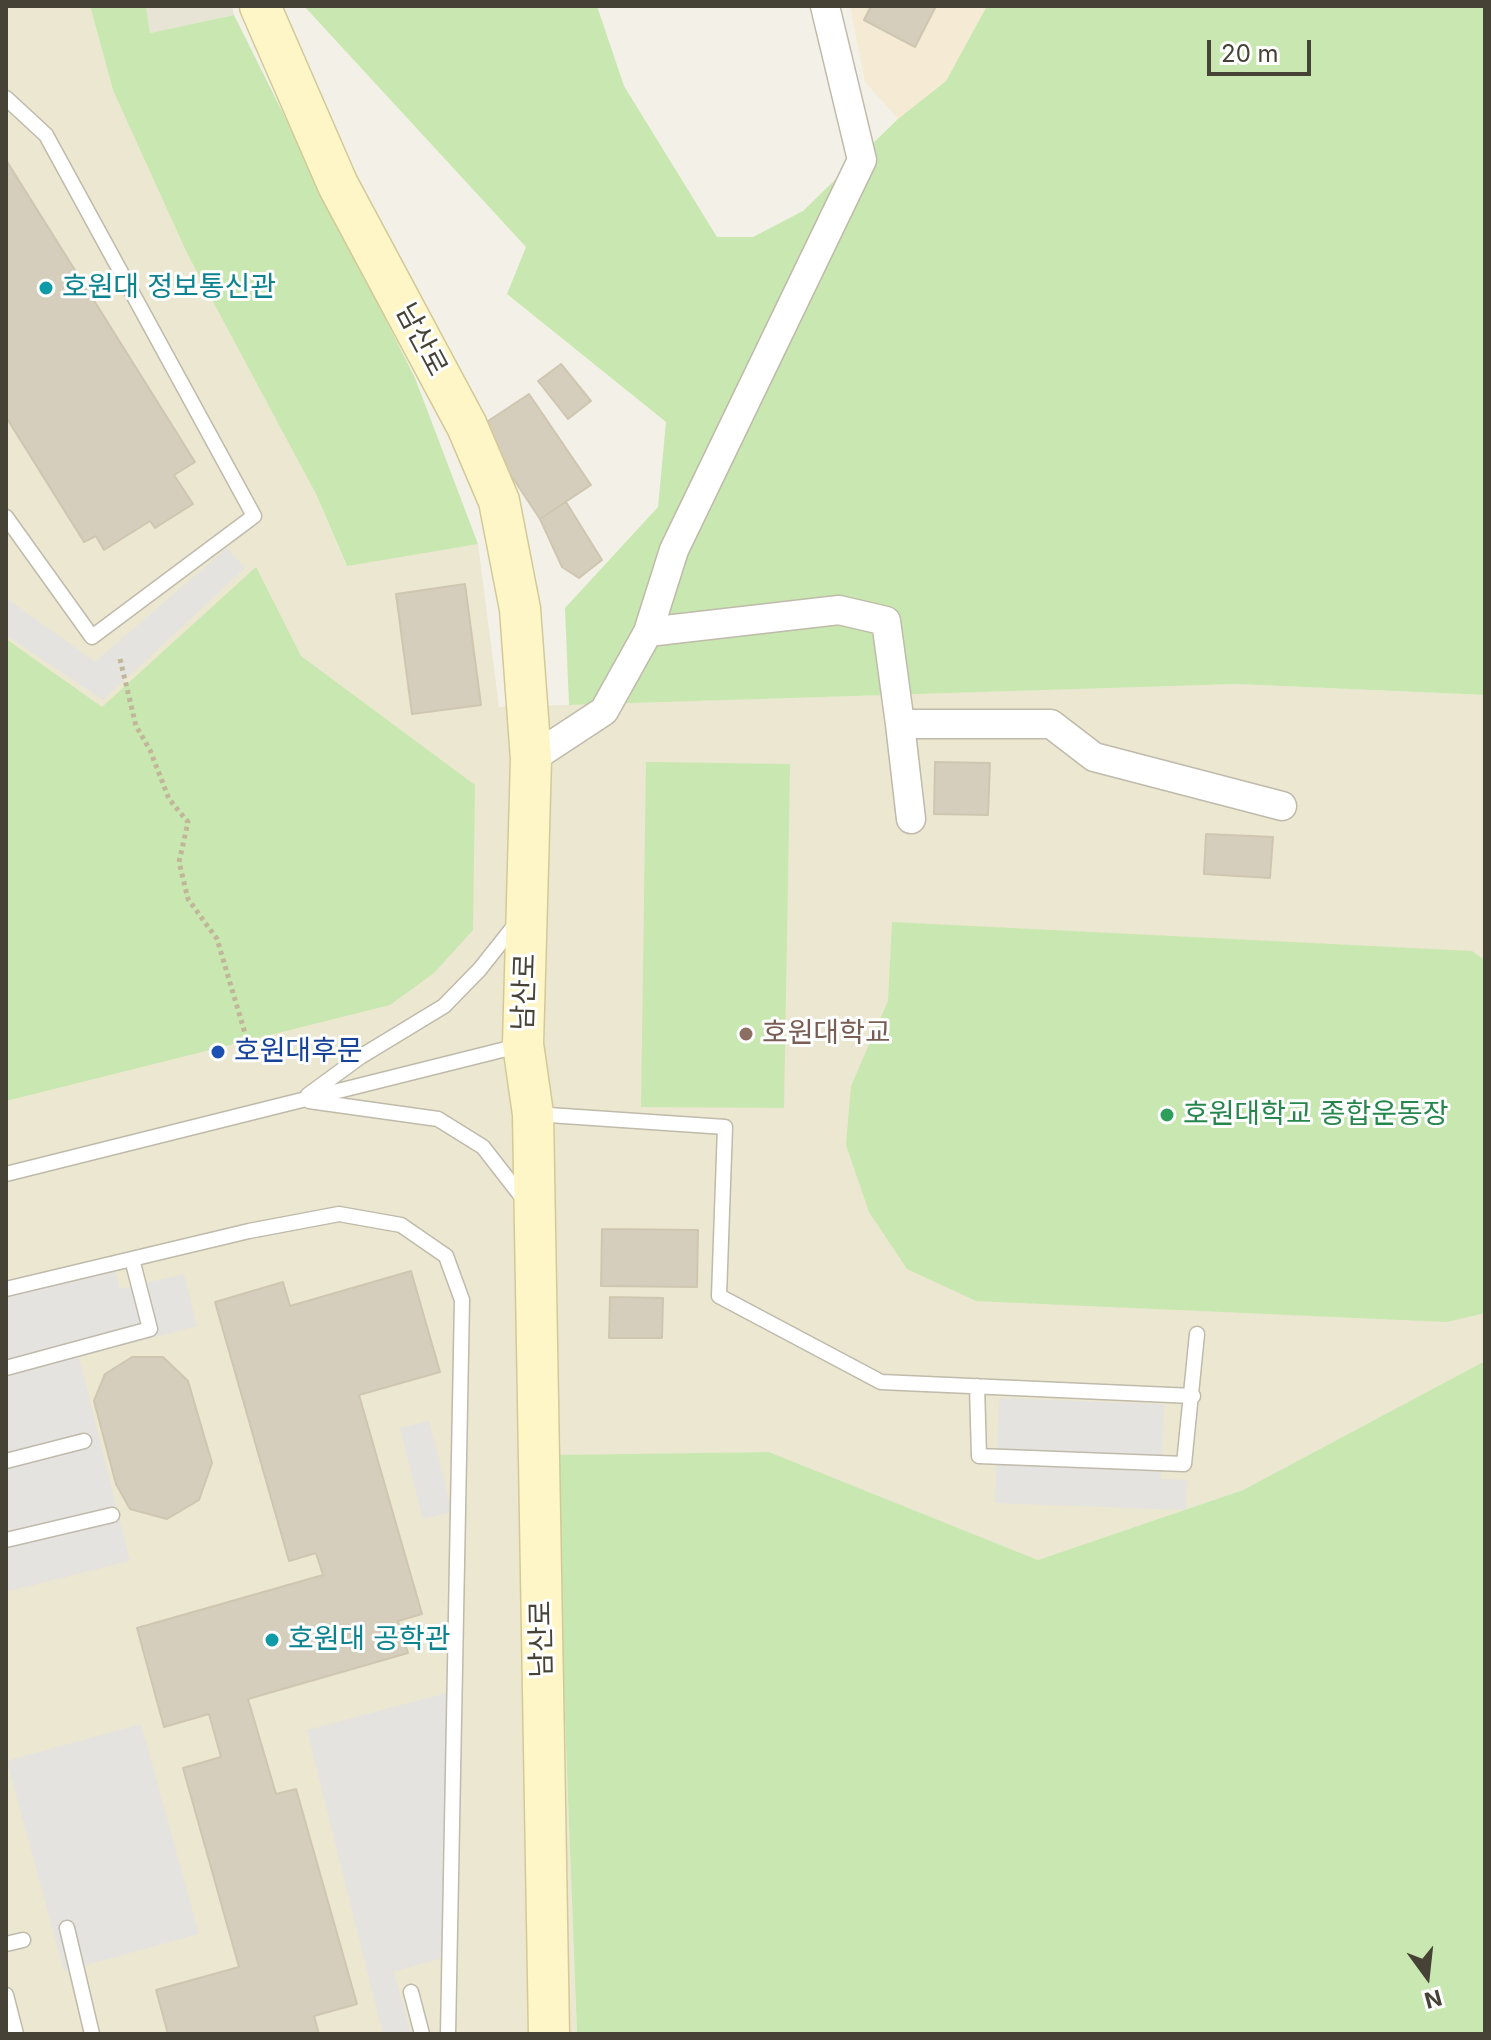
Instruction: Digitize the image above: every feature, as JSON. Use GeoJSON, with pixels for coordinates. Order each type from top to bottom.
{"type":"FeatureCollection","features":[{"type":"Feature","properties":{"kind":"street","name":"남산로"},"geometry":{"type":"LineString","coordinates":[[260,6],[338,185],[467,426],[499,501],[520,609],[531,759],[523,1044],[533,1114],[549,2034]]}},
{"type":"Feature","properties":{"kind":"street"},"geometry":{"type":"LineString","coordinates":[[531,759],[604,711],[648,632],[674,550],[862,160],[825,6]]}},
{"type":"Feature","properties":{"kind":"street"},"geometry":{"type":"LineString","coordinates":[[648,632],[839,610],[886,621],[911,819]]}},
{"type":"Feature","properties":{"kind":"street"},"geometry":{"type":"LineString","coordinates":[[900,724],[1051,724],[1094,757],[1282,806]]}},
{"type":"Feature","properties":{"kind":"lane"},"geometry":{"type":"LineString","coordinates":[[6,98],[46,135],[254,516],[92,637],[6,517]]}},
{"type":"Feature","properties":{"kind":"lane"},"geometry":{"type":"LineString","coordinates":[[301,1100],[360,1057],[444,1006],[480,969],[527,909]]}},
{"type":"Feature","properties":{"kind":"lane"},"geometry":{"type":"LineString","coordinates":[[6,1174],[523,1044]]}},
{"type":"Feature","properties":{"kind":"lane"},"geometry":{"type":"LineString","coordinates":[[301,1100],[438,1119],[483,1147],[535,1214]]}},
{"type":"Feature","properties":{"kind":"lane"},"geometry":{"type":"LineString","coordinates":[[533,1114],[725,1127],[719,1296],[881,1382],[1193,1396]]}},
{"type":"Feature","properties":{"kind":"lane"},"geometry":{"type":"LineString","coordinates":[[6,1289],[339,1214],[401,1225],[446,1256],[462,1300],[448,2034]]}},
{"type":"Feature","properties":{"kind":"lane"},"geometry":{"type":"LineString","coordinates":[[6,1368],[150,1329],[132,1259]]}},
{"type":"Feature","properties":{"kind":"lane"},"geometry":{"type":"LineString","coordinates":[[977,1386],[979,1456],[1184,1464],[1197,1334]]}},
{"type":"Feature","properties":{"kind":"lane"},"geometry":{"type":"LineString","coordinates":[[6,1461],[84,1441]]}},
{"type":"Feature","properties":{"kind":"lane"},"geometry":{"type":"LineString","coordinates":[[6,1540],[112,1515]]}},
{"type":"Feature","properties":{"kind":"lane"},"geometry":{"type":"LineString","coordinates":[[67,1928],[92,2034]]}},
{"type":"Feature","properties":{"kind":"lane"},"geometry":{"type":"LineString","coordinates":[[6,1944],[23,1940]]}},
{"type":"Feature","properties":{"kind":"lane"},"geometry":{"type":"LineString","coordinates":[[411,1992],[422,2034]]}},
{"type":"Feature","properties":{"kind":"lane"},"geometry":{"type":"LineString","coordinates":[[6,1995],[16,2034]]}},
{"type":"Feature","properties":{"kind":"path"},"geometry":{"type":"LineString","coordinates":[[120,659],[136,726],[150,750],[169,799],[188,822],[179,862],[188,899],[217,939],[250,1050]]}},
{"type":"Feature","properties":{"kind":"shaded area","name":"호원대학교"},"geometry":{"type":"Polygon","coordinates":[[[6,6],[90,6],[113,90],[316,494],[346,565],[478,544],[499,707],[1237,684],[1485,695],[1485,1361],[1243,1490],[1038,1560],[769,1452],[527,1456],[565,1715],[577,2034],[6,2034],[6,6]]]}},
{"type":"Feature","properties":{"kind":"shaded area"},"geometry":{"type":"Polygon","coordinates":[[[146,6],[232,6],[234,15],[150,33],[146,6]]]}},
{"type":"Feature","properties":{"kind":"shaded area"},"geometry":{"type":"Polygon","coordinates":[[[850,6],[987,6],[946,81],[898,119],[865,82],[850,6]]]}},
{"type":"Feature","properties":{"kind":"shaded area"},"geometry":{"type":"Polygon","coordinates":[[[227,548],[245,568],[103,700],[6,635],[6,598],[95,662],[227,548]]]}},
{"type":"Feature","properties":{"kind":"shaded area"},"geometry":{"type":"Polygon","coordinates":[[[115,1270],[120,1289],[184,1274],[197,1326],[79,1357],[130,1561],[6,1592],[6,1298],[115,1270]]]}},
{"type":"Feature","properties":{"kind":"shaded area"},"geometry":{"type":"Polygon","coordinates":[[[999,1398],[1164,1404],[1161,1479],[1187,1480],[1186,1510],[995,1503],[999,1398]]]}},
{"type":"Feature","properties":{"kind":"shaded area"},"geometry":{"type":"Polygon","coordinates":[[[429,1421],[452,1512],[423,1519],[400,1428],[429,1421]]]}},
{"type":"Feature","properties":{"kind":"shaded area"},"geometry":{"type":"Polygon","coordinates":[[[447,1693],[445,1957],[394,1972],[411,2034],[383,2034],[307,1730],[447,1693]]]}},
{"type":"Feature","properties":{"kind":"shaded area"},"geometry":{"type":"Polygon","coordinates":[[[141,1724],[199,1934],[64,1971],[7,1761],[141,1724]]]}},
{"type":"Feature","properties":{"kind":"green space"},"geometry":{"type":"Polygon","coordinates":[[[90,6],[146,6],[150,33],[234,15],[415,378],[478,544],[347,566],[316,494],[187,253],[113,90],[90,6]]]}},
{"type":"Feature","properties":{"kind":"green space"},"geometry":{"type":"Polygon","coordinates":[[[304,6],[597,6],[624,86],[717,237],[753,237],[803,211],[898,119],[946,81],[987,6],[1485,6],[1485,695],[1237,684],[569,705],[565,608],[658,507],[666,422],[507,294],[526,247],[304,6]]]}},
{"type":"Feature","properties":{"kind":"green space"},"geometry":{"type":"Polygon","coordinates":[[[256,567],[301,656],[475,785],[473,930],[434,973],[390,1005],[6,1101],[6,639],[102,707],[256,567]]]}},
{"type":"Feature","properties":{"kind":"green space"},"geometry":{"type":"Polygon","coordinates":[[[646,762],[790,764],[784,1108],[641,1107],[646,762]]]}},
{"type":"Feature","properties":{"kind":"green space","name":"호원대학교 종합운동장"},"geometry":{"type":"Polygon","coordinates":[[[892,922],[1472,951],[1485,960],[1485,1313],[1447,1322],[976,1301],[907,1269],[869,1212],[846,1145],[851,1086],[888,1001],[892,922]]]}},
{"type":"Feature","properties":{"kind":"green space"},"geometry":{"type":"Polygon","coordinates":[[[1485,1361],[1485,2034],[577,2034],[555,1455],[769,1452],[1038,1560],[1243,1490],[1485,1361]]]}},
{"type":"Feature","properties":{"kind":"building"},"geometry":{"type":"Polygon","coordinates":[[[871,6],[936,6],[915,47],[864,20],[871,6]]]}},
{"type":"Feature","properties":{"kind":"building","name":"호원대 정보통신관"},"geometry":{"type":"Polygon","coordinates":[[[6,160],[195,462],[174,475],[193,504],[155,528],[150,521],[104,550],[96,536],[84,542],[6,417],[6,160]]]}},
{"type":"Feature","properties":{"kind":"building"},"geometry":{"type":"Polygon","coordinates":[[[561,364],[591,401],[568,419],[538,381],[561,364]]]}},
{"type":"Feature","properties":{"kind":"building"},"geometry":{"type":"Polygon","coordinates":[[[529,394],[591,485],[540,519],[479,427],[529,394]]]}},
{"type":"Feature","properties":{"kind":"building"},"geometry":{"type":"Polygon","coordinates":[[[566,502],[602,560],[579,578],[562,567],[540,519],[566,502]]]}},
{"type":"Feature","properties":{"kind":"building"},"geometry":{"type":"Polygon","coordinates":[[[465,584],[481,705],[412,714],[396,594],[465,584]]]}},
{"type":"Feature","properties":{"kind":"building"},"geometry":{"type":"Polygon","coordinates":[[[935,762],[990,763],[988,815],[934,814],[935,762]]]}},
{"type":"Feature","properties":{"kind":"building"},"geometry":{"type":"Polygon","coordinates":[[[1206,834],[1273,837],[1270,878],[1204,874],[1206,834]]]}},
{"type":"Feature","properties":{"kind":"building"},"geometry":{"type":"Polygon","coordinates":[[[602,1229],[698,1230],[697,1287],[601,1286],[602,1229]]]}},
{"type":"Feature","properties":{"kind":"building","name":"호원대 공학관"},"geometry":{"type":"Polygon","coordinates":[[[411,1271],[440,1372],[359,1395],[422,1614],[398,1621],[408,1653],[248,1699],[276,1794],[296,1789],[357,2004],[314,2016],[319,2034],[168,2034],[156,1990],[239,1967],[183,1768],[221,1757],[209,1714],[164,1727],[137,1628],[323,1575],[316,1553],[289,1561],[215,1302],[283,1282],[290,1306],[411,1271]]]}},
{"type":"Feature","properties":{"kind":"building"},"geometry":{"type":"Polygon","coordinates":[[[610,1297],[663,1298],[662,1338],[609,1338],[610,1297]]]}},
{"type":"Feature","properties":{"kind":"building"},"geometry":{"type":"Polygon","coordinates":[[[132,1357],[163,1357],[188,1381],[212,1463],[199,1500],[167,1519],[130,1509],[116,1484],[94,1401],[105,1374],[132,1357]]]}},
{"type":"Feature","properties":{"kind":"place","name":"호원대 정보통신관"},"geometry":{"type":"Point","coordinates":[46,288]}},
{"type":"Feature","properties":{"kind":"place","name":"호원대학교"},"geometry":{"type":"Point","coordinates":[746,1034]}},
{"type":"Feature","properties":{"kind":"place","name":"호원대후문"},"geometry":{"type":"Point","coordinates":[218,1052]}},
{"type":"Feature","properties":{"kind":"place","name":"호원대학교 종합운동장"},"geometry":{"type":"Point","coordinates":[1167,1115]}},
{"type":"Feature","properties":{"kind":"place","name":"호원대 공학관"},"geometry":{"type":"Point","coordinates":[272,1640]}}]}
